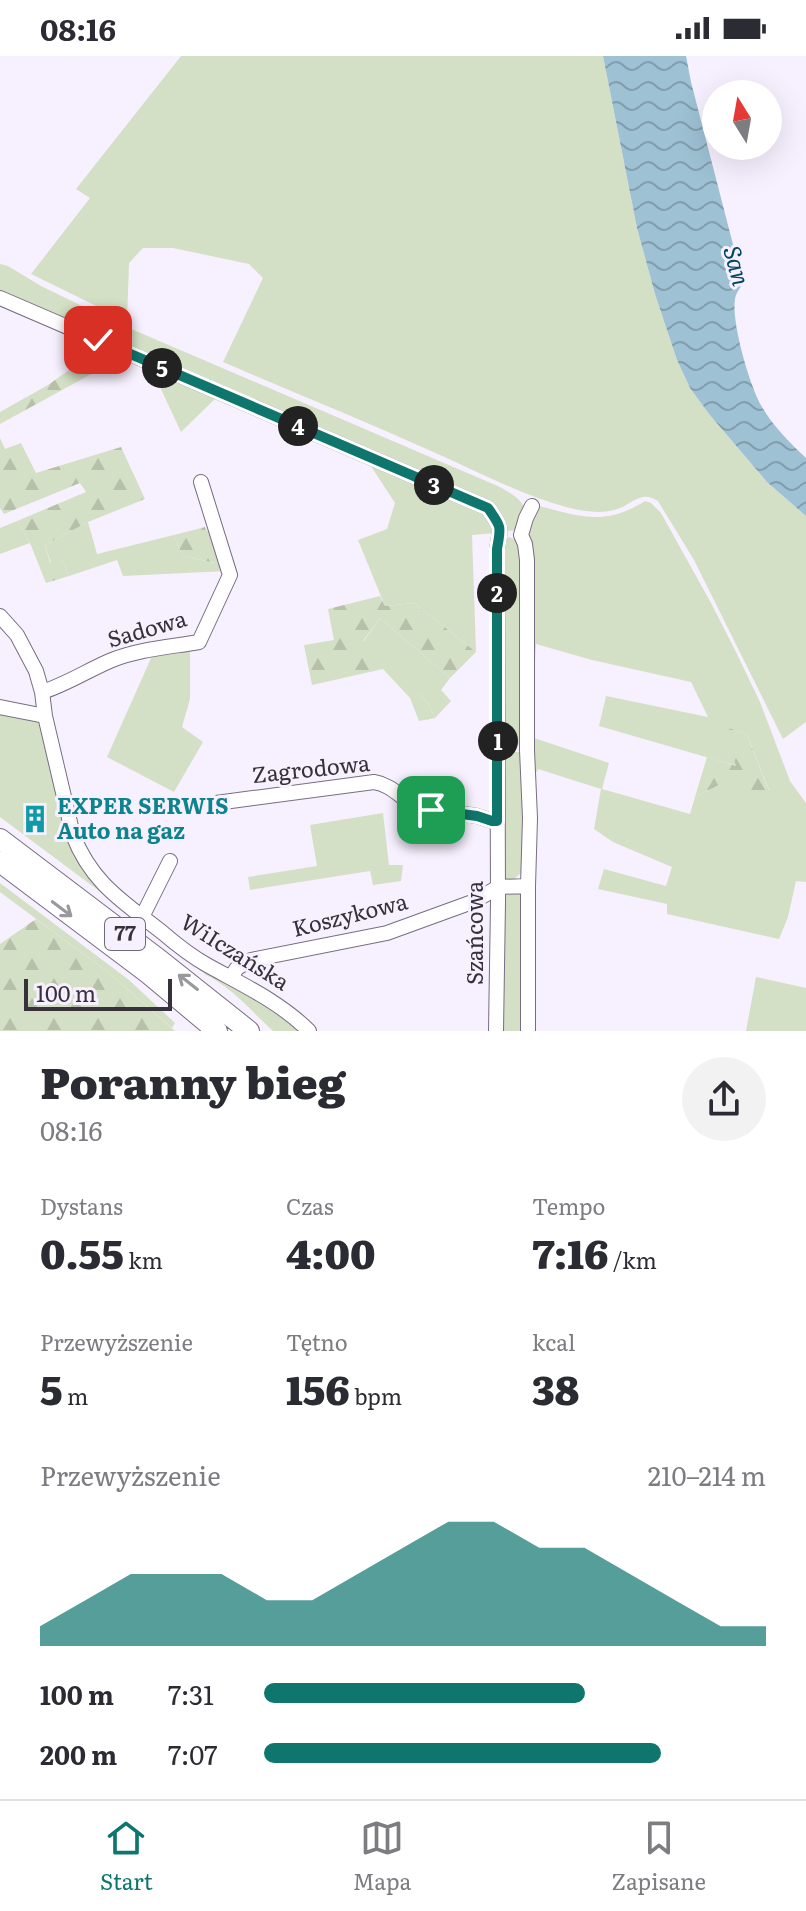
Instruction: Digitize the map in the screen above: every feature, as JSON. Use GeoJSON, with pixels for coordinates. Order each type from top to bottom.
{"type":"FeatureCollection","features":[{"type":"Feature","properties":{"kind":"highway","name":"77"},"geometry":{"type":"LineString","coordinates":[[0,839],[249,1031]]}},
{"type":"Feature","properties":{"kind":"highway","name":"77"},"geometry":{"type":"LineString","coordinates":[[0,862],[149,974],[217,1031]]}},
{"type":"Feature","properties":{"kind":"street"},"geometry":{"type":"LineString","coordinates":[[0,298],[488,508],[502,534],[521,535]]}},
{"type":"Feature","properties":{"kind":"street","name":"Sadowa"},"geometry":{"type":"LineString","coordinates":[[42,692],[112,660],[199,642],[230,575],[201,482]]}},
{"type":"Feature","properties":{"kind":"street"},"geometry":{"type":"LineString","coordinates":[[528,1031],[530,818],[527,560],[521,535],[532,506]]}},
{"type":"Feature","properties":{"kind":"street","name":"Szańcowa"},"geometry":{"type":"LineString","coordinates":[[496,1031],[497,549],[502,534]]}},
{"type":"Feature","properties":{"kind":"street","name":"WiIczańska"},"geometry":{"type":"LineString","coordinates":[[0,616],[17,635],[36,671],[73,835],[89,868],[115,896],[187,953],[271,1000],[309,1031]]}},
{"type":"Feature","properties":{"kind":"street"},"geometry":{"type":"LineString","coordinates":[[0,707],[45,716]]}},
{"type":"Feature","properties":{"kind":"street"},"geometry":{"type":"LineString","coordinates":[[498,750],[527,750]]}},
{"type":"Feature","properties":{"kind":"street","name":"Zagrodowa"},"geometry":{"type":"LineString","coordinates":[[216,803],[374,782],[390,787],[418,807],[497,821]]}},
{"type":"Feature","properties":{"kind":"street"},"geometry":{"type":"LineString","coordinates":[[142,917],[170,861]]}},
{"type":"Feature","properties":{"kind":"street","name":"Koszykowa"},"geometry":{"type":"LineString","coordinates":[[231,977],[237,968],[251,960],[387,933],[475,901],[498,887],[528,886]]}},
{"type":"Feature","properties":{"kind":"green space"},"geometry":{"type":"Polygon","coordinates":[[[181,56],[603,56],[637,228],[677,360],[690,388],[709,414],[767,482],[806,516],[806,722],[783,739],[694,560],[658,501],[640,498],[620,508],[596,512],[548,502],[223,362],[263,278],[249,264],[173,248],[143,248],[129,263],[127,321],[31,274],[90,198],[76,189],[181,56]]]}},
{"type":"Feature","properties":{"kind":"green space"},"geometry":{"type":"Polygon","coordinates":[[[0,264],[115,322],[500,487],[522,504],[524,515],[521,522],[515,530],[509,531],[497,514],[0,297],[0,264]]]}},
{"type":"Feature","properties":{"kind":"green space"},"geometry":{"type":"Polygon","coordinates":[[[100,348],[108,350],[95,372],[0,424],[0,412],[48,385],[100,348]]]}},
{"type":"Feature","properties":{"kind":"green space"},"geometry":{"type":"Polygon","coordinates":[[[152,370],[218,396],[181,432],[152,370]]]}},
{"type":"Feature","properties":{"kind":"green space"},"geometry":{"type":"Polygon","coordinates":[[[0,438],[5,449],[21,443],[36,473],[121,447],[145,499],[88,522],[45,545],[50,563],[63,561],[69,576],[46,583],[30,543],[17,521],[86,492],[80,483],[4,514],[0,508],[0,438]]]}},
{"type":"Feature","properties":{"kind":"green space"},"geometry":{"type":"Polygon","coordinates":[[[367,460],[484,510],[496,533],[472,535],[476,652],[414,603],[385,606],[358,540],[387,529],[395,503],[367,460]]]}},
{"type":"Feature","properties":{"kind":"green space"},"geometry":{"type":"Polygon","coordinates":[[[645,501],[661,513],[736,652],[760,702],[790,781],[806,803],[806,882],[796,881],[788,917],[779,939],[667,914],[667,904],[598,889],[604,869],[666,886],[672,867],[613,842],[594,829],[601,789],[538,769],[537,772],[532,771],[529,520],[539,506],[593,517],[631,509],[645,501]],[[536,644],[534,738],[609,763],[602,789],[690,814],[695,797],[719,785],[769,790],[747,735],[725,727],[737,766],[599,726],[606,696],[708,717],[691,682],[536,644]]]}},
{"type":"Feature","properties":{"kind":"green space"},"geometry":{"type":"Polygon","coordinates":[[[17,521],[30,543],[0,554],[0,528],[17,521]]]}},
{"type":"Feature","properties":{"kind":"green space"},"geometry":{"type":"Polygon","coordinates":[[[88,522],[97,554],[174,535],[182,556],[225,565],[227,571],[123,576],[117,560],[69,576],[63,561],[51,564],[45,545],[88,522]]]}},
{"type":"Feature","properties":{"kind":"green space"},"geometry":{"type":"Polygon","coordinates":[[[205,527],[215,536],[225,565],[182,556],[174,535],[205,527]]]}},
{"type":"Feature","properties":{"kind":"green space"},"geometry":{"type":"Polygon","coordinates":[[[509,537],[523,548],[522,744],[502,747],[504,539],[509,537]]]}},
{"type":"Feature","properties":{"kind":"green space"},"geometry":{"type":"Polygon","coordinates":[[[380,596],[385,606],[414,603],[476,652],[450,678],[380,618],[363,641],[428,703],[435,718],[419,721],[410,698],[383,669],[312,685],[304,645],[334,640],[328,609],[380,596]]]}},
{"type":"Feature","properties":{"kind":"green space"},"geometry":{"type":"Polygon","coordinates":[[[380,618],[450,678],[441,690],[451,701],[435,718],[428,703],[363,642],[380,618]]]}},
{"type":"Feature","properties":{"kind":"green space"},"geometry":{"type":"Polygon","coordinates":[[[190,648],[190,699],[182,727],[203,742],[174,792],[107,757],[152,656],[190,648]]]}},
{"type":"Feature","properties":{"kind":"green space"},"geometry":{"type":"Polygon","coordinates":[[[0,712],[40,723],[67,837],[138,920],[0,817],[0,712]]]}},
{"type":"Feature","properties":{"kind":"green space"},"geometry":{"type":"Polygon","coordinates":[[[724,726],[747,735],[769,791],[763,796],[719,785],[695,797],[707,757],[736,766],[724,726]]]}},
{"type":"Feature","properties":{"kind":"green space"},"geometry":{"type":"Polygon","coordinates":[[[510,752],[520,752],[524,756],[524,870],[512,881],[503,881],[502,757],[510,752]]]}},
{"type":"Feature","properties":{"kind":"green space"},"geometry":{"type":"Polygon","coordinates":[[[383,813],[389,865],[403,865],[401,881],[373,885],[370,871],[250,890],[248,877],[317,866],[310,825],[383,813]]]}},
{"type":"Feature","properties":{"kind":"green space"},"geometry":{"type":"Polygon","coordinates":[[[0,883],[129,980],[175,1023],[172,1028],[109,973],[0,892],[0,883]]]}},
{"type":"Feature","properties":{"kind":"green space"},"geometry":{"type":"Polygon","coordinates":[[[503,890],[521,892],[523,896],[524,1031],[501,1031],[503,890]]]}},
{"type":"Feature","properties":{"kind":"green space"},"geometry":{"type":"Polygon","coordinates":[[[36,919],[109,973],[175,1031],[0,1031],[0,944],[36,919]]]}},
{"type":"Feature","properties":{"kind":"green space"},"geometry":{"type":"Polygon","coordinates":[[[207,972],[251,994],[302,1031],[273,1031],[232,992],[204,974],[207,972]]]}},
{"type":"Feature","properties":{"kind":"green space"},"geometry":{"type":"Polygon","coordinates":[[[756,977],[806,988],[806,1031],[746,1031],[756,977]]]}},
{"type":"Feature","properties":{"kind":"water","name":"San"},"geometry":{"type":"Polygon","coordinates":[[[603,56],[686,56],[702,125],[702,160],[711,160],[743,283],[736,297],[735,309],[742,354],[762,407],[806,458],[806,516],[767,482],[690,388],[677,360],[655,294],[637,228],[603,56]]]}},
{"type":"Feature","properties":{"kind":"place","name":"EXPER SERWIS Auto na gaz"},"geometry":{"type":"Point","coordinates":[35,819]}},
{"type":"Feature","properties":{"kind":"route"},"geometry":{"type":"LineString","coordinates":[[98,340],[488,508],[502,534],[497,549],[497,821],[431,810]]}}]}
